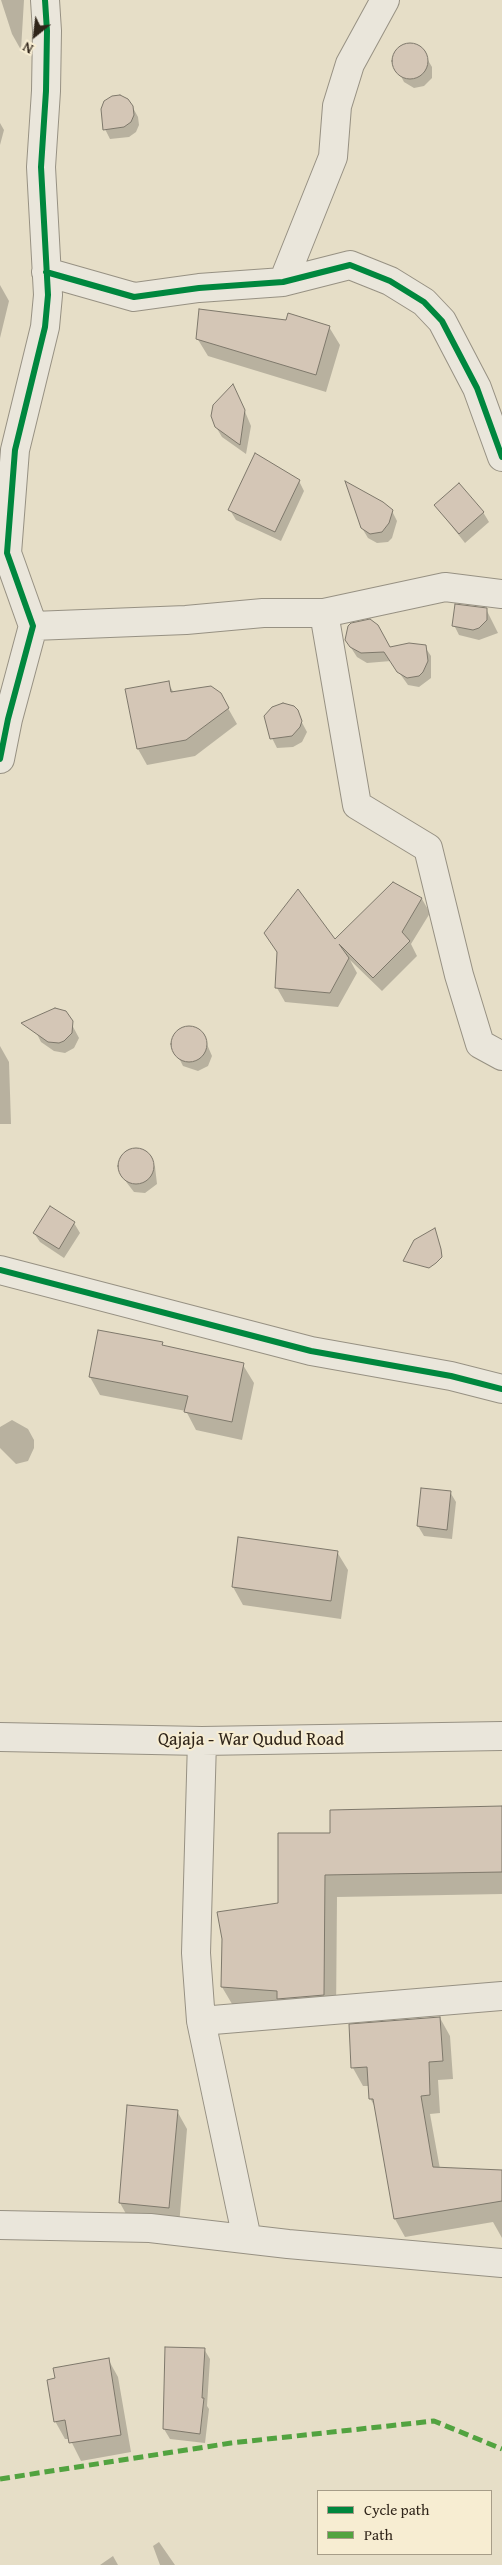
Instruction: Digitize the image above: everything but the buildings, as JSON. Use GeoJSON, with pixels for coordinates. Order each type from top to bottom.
{"type":"FeatureCollection","features":[{"type":"Feature","properties":{"kind":"street"},"geometry":{"type":"LineString","coordinates":[[0,759],[8,719],[33,626],[3,552],[16,450],[45,327],[48,295],[41,167],[46,91],[47,30],[45,0]]}},
{"type":"Feature","properties":{"kind":"street"},"geometry":{"type":"LineString","coordinates":[[284,282],[332,157],[337,106],[350,64],[385,0]]}},
{"type":"Feature","properties":{"kind":"street"},"geometry":{"type":"LineString","coordinates":[[46,272],[134,296],[199,288],[284,282],[350,265],[390,281],[424,302],[442,321],[477,388],[502,457]]}},
{"type":"Feature","properties":{"kind":"street"},"geometry":{"type":"LineString","coordinates":[[33,626],[186,620],[263,613],[324,613],[445,587],[502,594]]}},
{"type":"Feature","properties":{"kind":"street"},"geometry":{"type":"LineString","coordinates":[[324,613],[357,805],[428,848],[459,975],[480,1044],[502,1056]]}},
{"type":"Feature","properties":{"kind":"street"},"geometry":{"type":"LineString","coordinates":[[0,1270],[311,1351],[451,1376],[502,1389]]}},
{"type":"Feature","properties":{"kind":"street","name":"Qajaja - War Qudud Road"},"geometry":{"type":"LineString","coordinates":[[0,1737],[202,1741],[502,1736]]}},
{"type":"Feature","properties":{"kind":"street"},"geometry":{"type":"LineString","coordinates":[[202,1741],[196,1953],[201,2021],[247,2239]]}},
{"type":"Feature","properties":{"kind":"street"},"geometry":{"type":"LineString","coordinates":[[201,2021],[502,1996]]}},
{"type":"Feature","properties":{"kind":"street"},"geometry":{"type":"LineString","coordinates":[[0,2225],[150,2228],[247,2239],[502,2262]]}},
{"type":"Feature","properties":{"kind":"marked path"},"geometry":{"type":"LineString","coordinates":[[0,2479],[231,2443],[434,2421],[502,2449]]}},
{"type":"Feature","properties":{"kind":"cycle path"},"geometry":{"type":"LineString","coordinates":[[0,759],[8,719],[33,626],[7,553],[15,450],[45,327],[48,295],[41,167],[46,91],[47,31],[45,0]]}},
{"type":"Feature","properties":{"kind":"cycle path"},"geometry":{"type":"LineString","coordinates":[[46,272],[134,297],[199,288],[283,282],[350,265],[390,281],[424,302],[442,321],[477,388],[502,457]]}},
{"type":"Feature","properties":{"kind":"cycle path"},"geometry":{"type":"LineString","coordinates":[[0,1270],[311,1351],[451,1376],[502,1389]]}}]}
